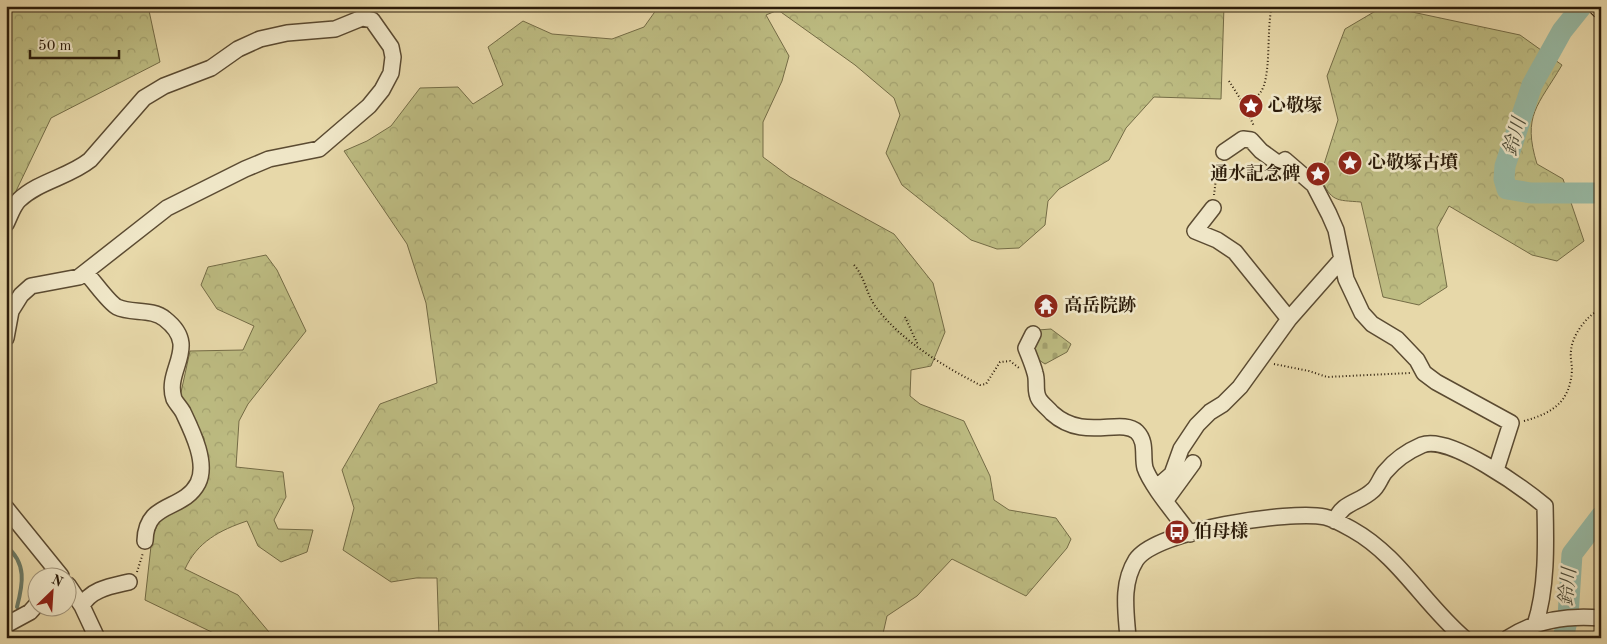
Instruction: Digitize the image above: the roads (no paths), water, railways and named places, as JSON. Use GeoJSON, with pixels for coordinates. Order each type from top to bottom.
{"type":"FeatureCollection","features":[{"type":"Feature","properties":{"kind":"main road"},"geometry":{"type":"LineString","coordinates":[[1598,6],[1601,9]]}},
{"type":"Feature","properties":{"kind":"street"},"geometry":{"type":"LineString","coordinates":[[6,224],[18,201],[33,190],[82,167],[90,160],[144,98],[164,86],[211,68],[238,49],[260,39],[305,30],[320,32],[335,29],[362,18],[372,20],[391,47],[394,57],[391,72],[382,90],[369,106],[319,149],[269,159],[245,169],[167,208],[79,278],[31,286],[17,301],[7,320],[6,338]]}},
{"type":"Feature","properties":{"kind":"street"},"geometry":{"type":"LineString","coordinates":[[1224,152],[1244,139],[1251,140],[1273,160],[1279,164],[1285,160],[1314,185],[1336,230],[1346,279],[1362,313],[1372,324],[1397,339],[1417,360],[1424,373],[1436,382],[1511,423],[1496,470]]}},
{"type":"Feature","properties":{"kind":"street"},"geometry":{"type":"LineString","coordinates":[[1213,208],[1195,231],[1217,240],[1235,252],[1289,319]]}},
{"type":"Feature","properties":{"kind":"street"},"geometry":{"type":"LineString","coordinates":[[1156,487],[1172,474],[1181,449],[1197,425],[1235,393],[1289,319],[1342,260]]}},
{"type":"Feature","properties":{"kind":"street"},"geometry":{"type":"LineString","coordinates":[[86,273],[117,307],[156,314],[165,318],[181,338],[182,354],[173,385],[174,400],[182,411],[202,462],[201,474],[197,485],[185,498],[158,511],[150,519],[145,529],[145,541]]}},
{"type":"Feature","properties":{"kind":"street"},"geometry":{"type":"LineString","coordinates":[[1033,334],[1026,348],[1036,374],[1036,389],[1040,401],[1060,419],[1076,428],[1133,429],[1143,442],[1145,468],[1156,487],[1190,534]]}},
{"type":"Feature","properties":{"kind":"street"},"geometry":{"type":"LineString","coordinates":[[1335,521],[1346,505],[1373,491],[1384,473],[1397,460],[1422,445],[1433,442],[1446,446],[1496,470],[1545,506],[1545,549],[1541,600],[1535,625]]}},
{"type":"Feature","properties":{"kind":"street"},"geometry":{"type":"LineString","coordinates":[[1166,500],[1193,463]]}},
{"type":"Feature","properties":{"kind":"street"},"geometry":{"type":"LineString","coordinates":[[6,508],[54,566]]}},
{"type":"Feature","properties":{"kind":"street"},"geometry":{"type":"LineString","coordinates":[[1128,638],[1125,594],[1129,574],[1137,558],[1148,549],[1190,534],[1228,524],[1282,516],[1324,517],[1368,539],[1464,638]]}},
{"type":"Feature","properties":{"kind":"street"},"geometry":{"type":"LineString","coordinates":[[82,606],[86,597],[101,589],[129,582]]}},
{"type":"Feature","properties":{"kind":"street"},"geometry":{"type":"LineString","coordinates":[[78,600],[97,638]]}},
{"type":"Feature","properties":{"kind":"street"},"geometry":{"type":"LineString","coordinates":[[6,625],[28,613]]}},
{"type":"Feature","properties":{"kind":"street"},"geometry":{"type":"LineString","coordinates":[[1508,638],[1535,625],[1553,620],[1594,617]]}},
{"type":"Feature","properties":{"kind":"waterway","name":"鈴川"},"geometry":{"type":"LineString","coordinates":[[1582,6],[1562,31],[1532,85],[1505,166],[1504,179],[1507,189],[1531,193],[1601,193]]}},
{"type":"Feature","properties":{"kind":"waterway","name":"鈴川"},"geometry":{"type":"LineString","coordinates":[[1563,638],[1568,617],[1572,554],[1601,516]]}},
{"type":"Feature","properties":{"kind":"waterway"},"geometry":{"type":"LineString","coordinates":[[6,546],[17,559],[22,574],[17,607]]}},
{"type":"Feature","properties":{"kind":"place","name":"心敬塚"},"geometry":{"type":"Point","coordinates":[1251,106]}},
{"type":"Feature","properties":{"kind":"place","name":"心敬塚古墳"},"geometry":{"type":"Point","coordinates":[1350,163]}},
{"type":"Feature","properties":{"kind":"place","name":"通水記念碑"},"geometry":{"type":"Point","coordinates":[1318,174]}},
{"type":"Feature","properties":{"kind":"place","name":"高岳院跡"},"geometry":{"type":"Point","coordinates":[1046,306]}},
{"type":"Feature","properties":{"kind":"place","name":"伯母様"},"geometry":{"type":"Point","coordinates":[1177,532]}}]}
